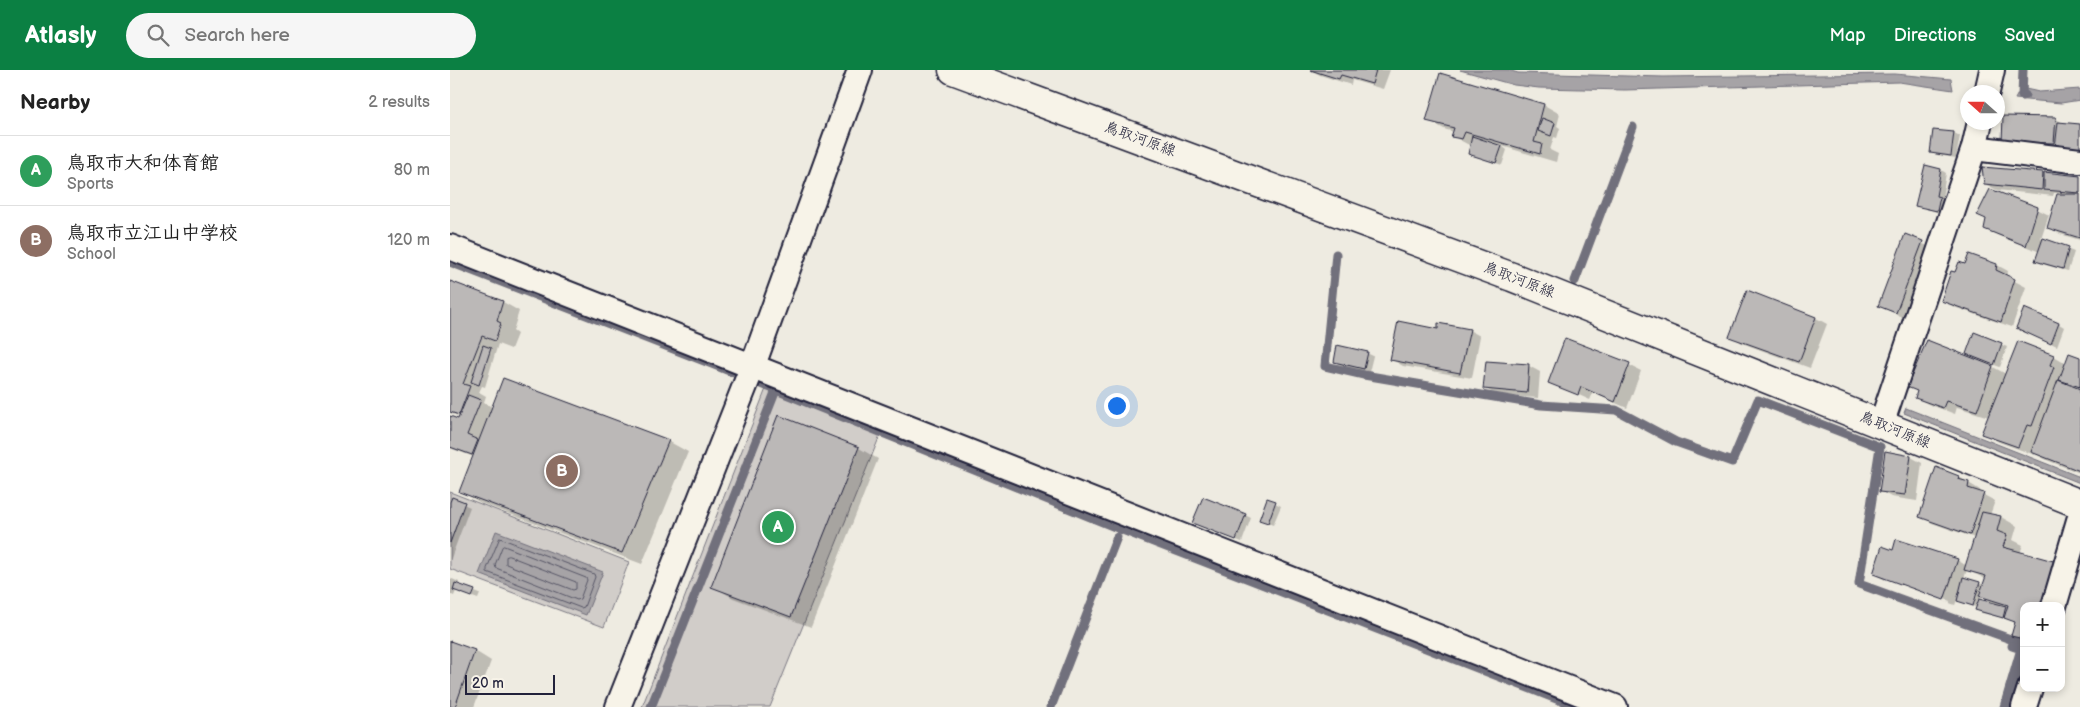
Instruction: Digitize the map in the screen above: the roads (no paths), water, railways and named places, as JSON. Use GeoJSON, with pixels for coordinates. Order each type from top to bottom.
{"type":"FeatureCollection","features":[{"type":"Feature","properties":{"kind":"main road","name":"鳥取河原線"},"geometry":{"type":"LineString","coordinates":[[953,70],[1512,277],[2080,504]]}},
{"type":"Feature","properties":{"kind":"street"},"geometry":{"type":"LineString","coordinates":[[618,707],[752,368],[860,70]]}},
{"type":"Feature","properties":{"kind":"street"},"geometry":{"type":"LineString","coordinates":[[1881,425],[1974,148],[1978,130]]}},
{"type":"Feature","properties":{"kind":"street"},"geometry":{"type":"LineString","coordinates":[[1974,148],[2080,161]]}},
{"type":"Feature","properties":{"kind":"street"},"geometry":{"type":"LineString","coordinates":[[450,247],[752,368],[1615,707]]}},
{"type":"Feature","properties":{"kind":"street"},"geometry":{"type":"LineString","coordinates":[[2055,602],[2080,517]]}},
{"type":"Feature","properties":{"kind":"street"},"geometry":{"type":"LineString","coordinates":[[2024,707],[2029,692]]}},
{"type":"Feature","properties":{"kind":"water"},"geometry":{"type":"Polygon","coordinates":[[[1460,70],[1508,70],[1518,73],[1663,77],[1895,74],[1951,79],[1953,90],[1899,82],[1625,90],[1539,88],[1514,85],[1460,70]]]}},
{"type":"Feature","properties":{"kind":"water"},"geometry":{"type":"Polygon","coordinates":[[[2021,88],[2039,92],[2080,89],[2080,100],[2061,103],[2015,99],[2021,88]]]}},
{"type":"Feature","properties":{"kind":"water"},"geometry":{"type":"Polygon","coordinates":[[[1906,408],[2080,477],[2080,483],[1904,413],[1906,408]]]}},
{"type":"Feature","properties":{"kind":"water"},"geometry":{"type":"Polygon","coordinates":[[[496,531],[603,572],[586,615],[479,574],[496,531]]]}},
{"type":"Feature","properties":{"kind":"waterway"},"geometry":{"type":"LineString","coordinates":[[2023,70],[2022,96],[2025,95]]}},
{"type":"Feature","properties":{"kind":"waterway"},"geometry":{"type":"LineString","coordinates":[[1575,281],[1633,127]]}},
{"type":"Feature","properties":{"kind":"waterway"},"geometry":{"type":"LineString","coordinates":[[1336,254],[1325,366],[1364,375],[1541,405],[1616,410],[1676,442],[1732,462],[1758,400],[1880,447],[1859,584],[2020,643]]}},
{"type":"Feature","properties":{"kind":"waterway"},"geometry":{"type":"LineString","coordinates":[[450,262],[712,364],[1120,529],[1577,707]]}},
{"type":"Feature","properties":{"kind":"waterway"},"geometry":{"type":"LineString","coordinates":[[651,707],[776,390]]}},
{"type":"Feature","properties":{"kind":"waterway"},"geometry":{"type":"LineString","coordinates":[[1051,707],[1117,537]]}},
{"type":"Feature","properties":{"kind":"waterway"},"geometry":{"type":"LineString","coordinates":[[2004,707],[2021,649],[2012,646]]}},
{"type":"Feature","properties":{"kind":"waterway"},"geometry":{"type":"LineString","coordinates":[[2011,707],[2020,676]]}},
{"type":"Feature","properties":{"kind":"place","name":"鳥取市立江山中学校"},"geometry":{"type":"Point","coordinates":[562,471]}},
{"type":"Feature","properties":{"kind":"place","name":"鳥取市大和体育館"},"geometry":{"type":"Point","coordinates":[778,527]}}]}
